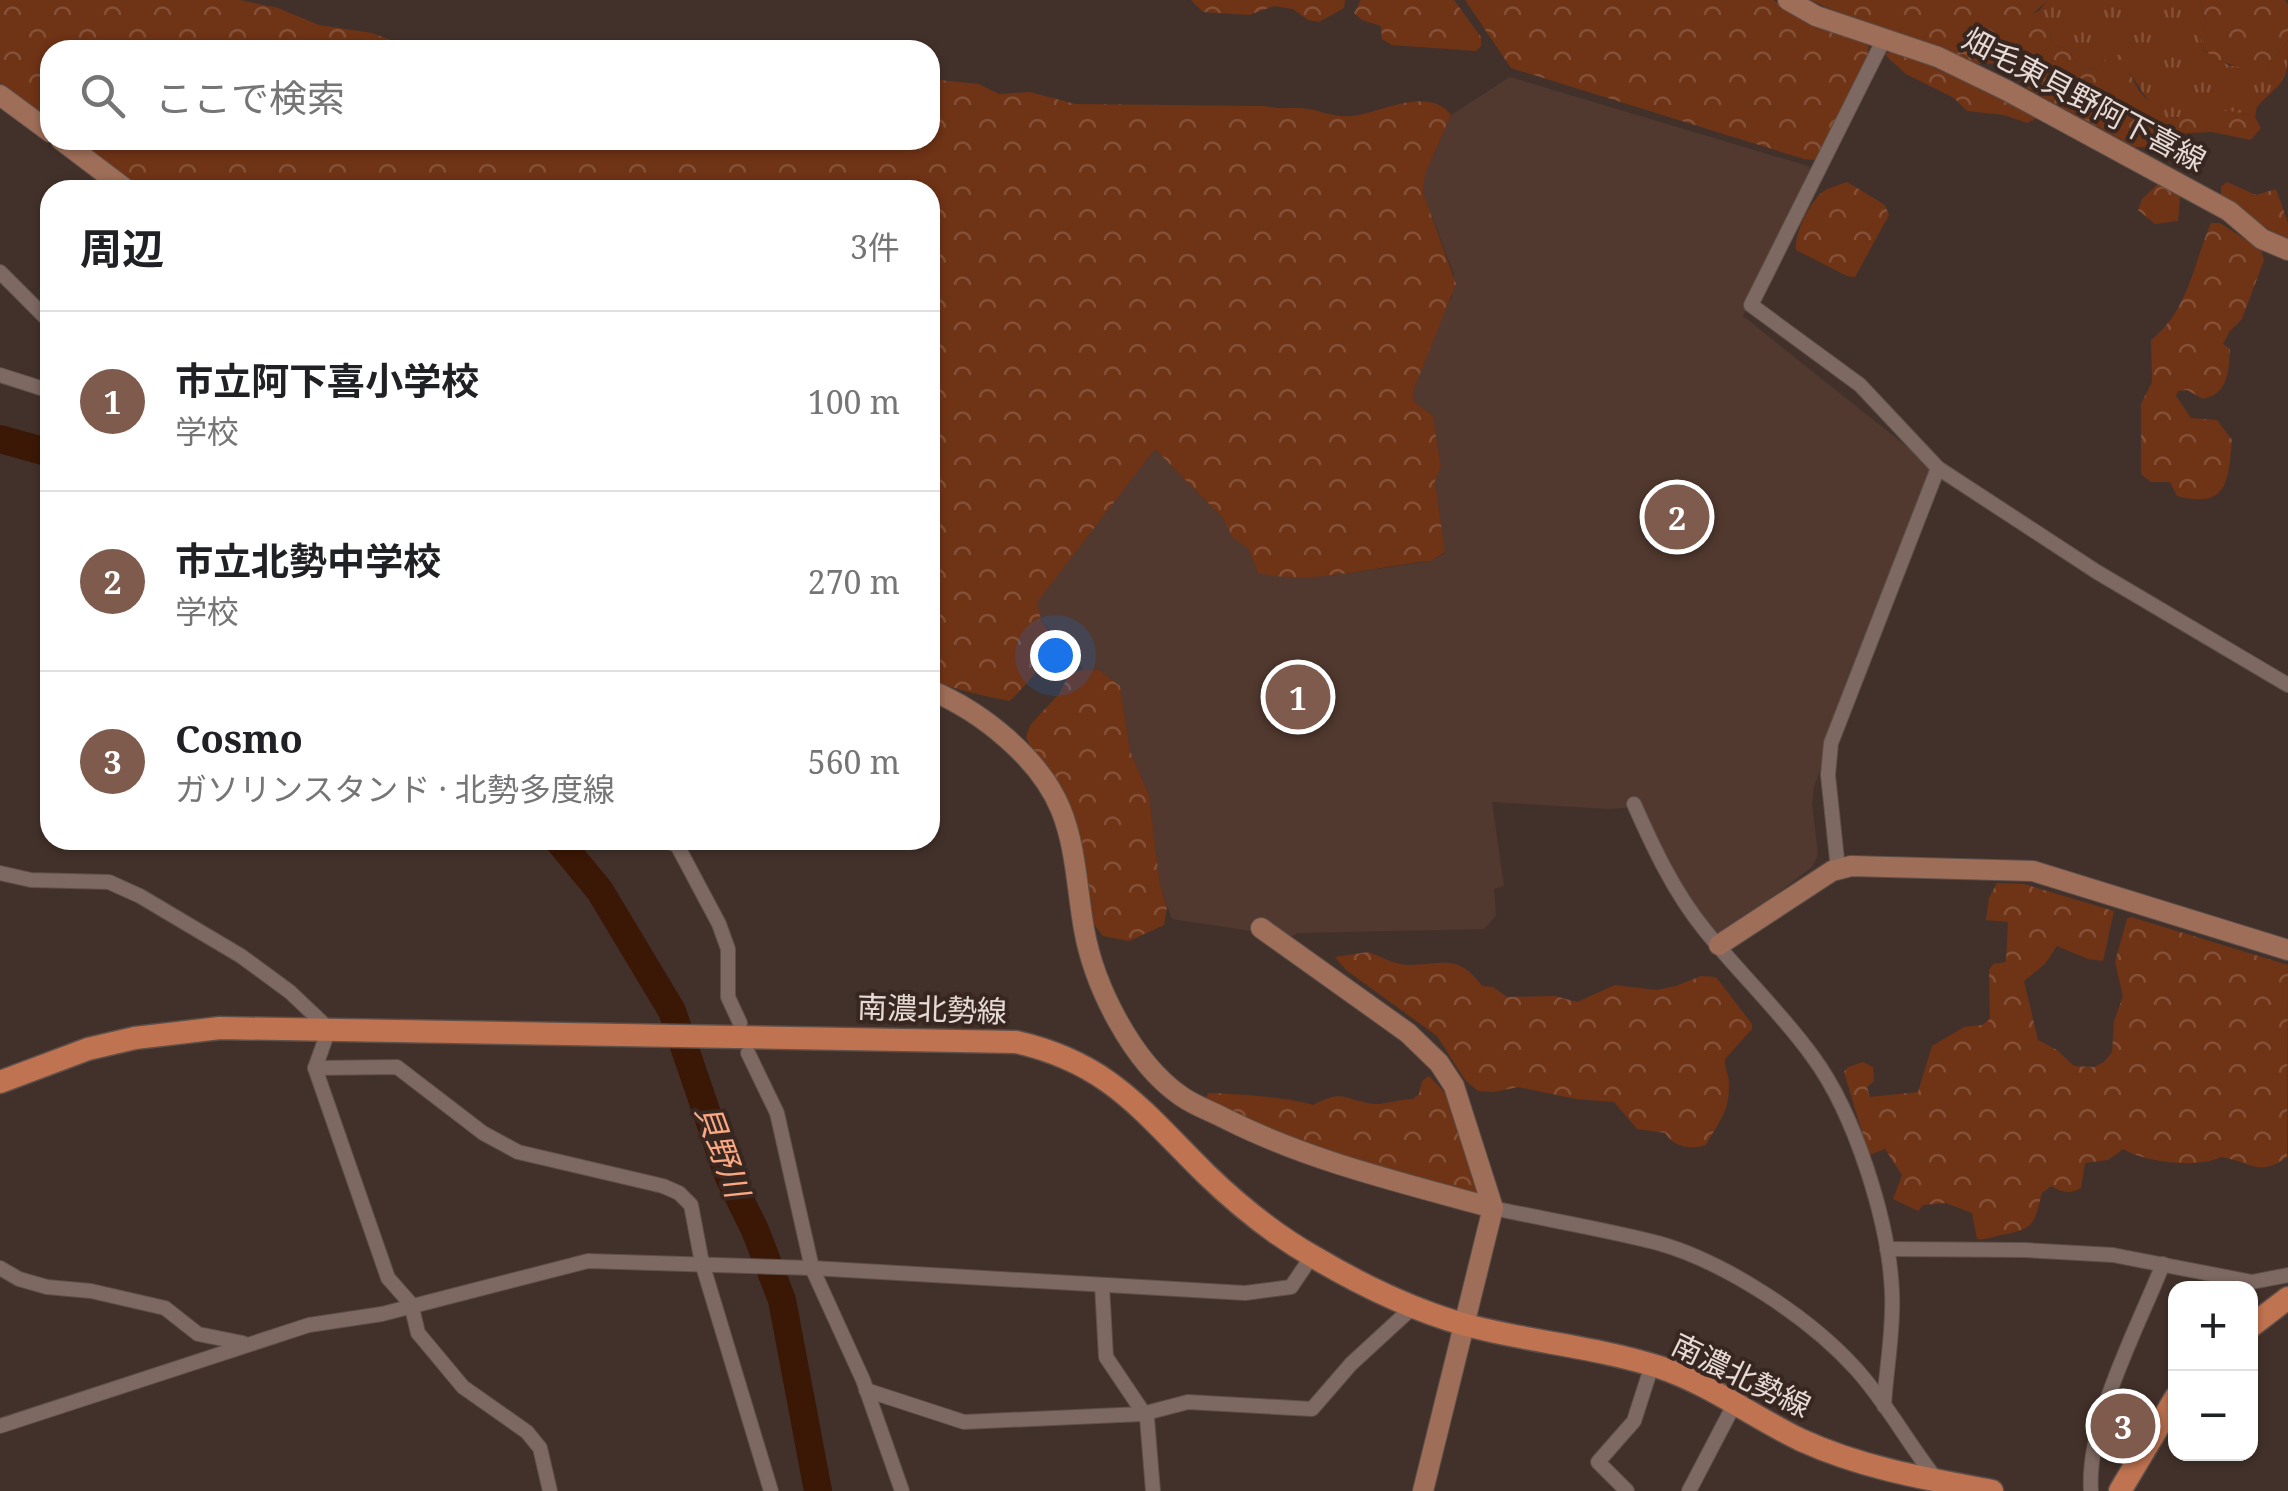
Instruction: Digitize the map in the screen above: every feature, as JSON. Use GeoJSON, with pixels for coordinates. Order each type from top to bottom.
{"type":"FeatureCollection","features":[{"type":"Feature","properties":{"kind":"main road","name":"南濃北勢線"},"geometry":{"type":"LineString","coordinates":[[0,1082],[88,1049],[135,1038],[220,1028],[625,1034],[732,1029],[1016,1042],[1088,1068],[1129,1095],[1230,1196],[1312,1256],[1379,1292],[1466,1324],[1652,1365],[1787,1433],[1840,1455],[1931,1483],[1992,1491]]}},
{"type":"Feature","properties":{"kind":"main road"},"geometry":{"type":"LineString","coordinates":[[2258,1322],[2288,1298]]}},
{"type":"Feature","properties":{"kind":"main road"},"geometry":{"type":"LineString","coordinates":[[2120,1491],[2168,1410]]}},
{"type":"Feature","properties":{"kind":"street","name":"畑毛東貝野阿下喜線"},"geometry":{"type":"LineString","coordinates":[[1788,0],[1816,16],[1938,57],[2006,90],[2229,211],[2262,239],[2288,250]]}},
{"type":"Feature","properties":{"kind":"street"},"geometry":{"type":"LineString","coordinates":[[1884,39],[1752,306],[1860,385],[1938,468],[2097,572],[2288,685]]}},
{"type":"Feature","properties":{"kind":"street"},"geometry":{"type":"LineString","coordinates":[[0,94],[40,124]]}},
{"type":"Feature","properties":{"kind":"street"},"geometry":{"type":"LineString","coordinates":[[73,150],[114,180]]}},
{"type":"Feature","properties":{"kind":"street"},"geometry":{"type":"LineString","coordinates":[[0,272],[40,312]]}},
{"type":"Feature","properties":{"kind":"street"},"geometry":{"type":"LineString","coordinates":[[0,376],[40,388]]}},
{"type":"Feature","properties":{"kind":"street"},"geometry":{"type":"LineString","coordinates":[[1838,869],[1828,775],[1832,743],[1938,468]]}},
{"type":"Feature","properties":{"kind":"street"},"geometry":{"type":"LineString","coordinates":[[940,694],[980,718],[1026,758],[1046,782],[1061,810],[1069,838],[1084,933],[1106,999],[1124,1032],[1180,1096],[1285,1145],[1362,1172],[1494,1208],[1660,1244],[1712,1265],[1760,1292],[1827,1341],[1857,1370],[1931,1483]]}},
{"type":"Feature","properties":{"kind":"street"},"geometry":{"type":"LineString","coordinates":[[1634,804],[1678,891],[1816,1060],[1850,1125],[1887,1249],[1892,1346],[1884,1406]]}},
{"type":"Feature","properties":{"kind":"street"},"geometry":{"type":"LineString","coordinates":[[679,850],[720,924],[728,949],[732,1029]]}},
{"type":"Feature","properties":{"kind":"street"},"geometry":{"type":"LineString","coordinates":[[1719,944],[1838,869],[1851,866],[2033,871],[2288,950]]}},
{"type":"Feature","properties":{"kind":"street"},"geometry":{"type":"LineString","coordinates":[[0,872],[31,880],[109,882],[140,896],[241,956],[290,992],[328,1029],[315,1068],[388,1278],[411,1304],[418,1333],[463,1387],[527,1432],[540,1448],[550,1491]]}},
{"type":"Feature","properties":{"kind":"street"},"geometry":{"type":"LineString","coordinates":[[1261,928],[1408,1033],[1440,1064],[1454,1086],[1494,1208],[1424,1491]]}},
{"type":"Feature","properties":{"kind":"street"},"geometry":{"type":"LineString","coordinates":[[748,1053],[777,1112],[812,1268],[866,1390],[902,1491]]}},
{"type":"Feature","properties":{"kind":"street"},"geometry":{"type":"LineString","coordinates":[[315,1068],[396,1067],[483,1133],[518,1152],[679,1193],[691,1205],[702,1264],[771,1491]]}},
{"type":"Feature","properties":{"kind":"street"},"geometry":{"type":"LineString","coordinates":[[1887,1249],[2113,1255],[2252,1282],[2288,1275]]}},
{"type":"Feature","properties":{"kind":"street"},"geometry":{"type":"LineString","coordinates":[[0,1426],[309,1326],[382,1314],[588,1261],[812,1268],[1244,1292],[1282,1290],[1298,1280],[1312,1256]]}},
{"type":"Feature","properties":{"kind":"street"},"geometry":{"type":"LineString","coordinates":[[2091,1491],[2102,1422],[2163,1264]]}},
{"type":"Feature","properties":{"kind":"street"},"geometry":{"type":"LineString","coordinates":[[0,1268],[18,1279],[47,1287],[91,1291],[165,1308],[198,1334],[246,1344]]}},
{"type":"Feature","properties":{"kind":"street"},"geometry":{"type":"LineString","coordinates":[[1102,1285],[1106,1357],[1147,1418],[1154,1491]]}},
{"type":"Feature","properties":{"kind":"street"},"geometry":{"type":"LineString","coordinates":[[866,1390],[964,1422],[1142,1414],[1188,1402],[1312,1409],[1351,1364],[1414,1306]]}},
{"type":"Feature","properties":{"kind":"street"},"geometry":{"type":"LineString","coordinates":[[1627,1491],[1598,1462],[1634,1422],[1652,1365]]}},
{"type":"Feature","properties":{"kind":"street"},"geometry":{"type":"LineString","coordinates":[[1689,1491],[1734,1403]]}},
{"type":"Feature","properties":{"kind":"shaded area"},"geometry":{"type":"Polygon","coordinates":[[[1510,77],[1808,166],[1813,172],[1743,316],[1930,465],[1930,474],[1814,787],[1818,855],[1812,867],[1723,935],[1714,935],[1653,861],[1638,807],[1492,802],[1504,886],[1494,889],[1496,916],[1484,929],[1297,933],[1290,938],[1269,921],[1251,922],[1251,931],[1172,919],[1160,885],[1149,795],[1130,751],[1120,686],[1099,670],[1084,669],[1041,620],[1036,602],[1155,449],[1223,518],[1234,538],[1248,548],[1258,573],[1331,576],[1431,561],[1445,553],[1435,481],[1441,467],[1433,416],[1414,402],[1413,391],[1452,297],[1454,275],[1423,192],[1425,174],[1451,115],[1510,77]]]}},
{"type":"Feature","properties":{"kind":"green space"},"geometry":{"type":"Polygon","coordinates":[[[0,0],[240,0],[278,8],[319,25],[391,40],[40,40],[40,113],[0,84],[0,0]]]}},
{"type":"Feature","properties":{"kind":"green space"},"geometry":{"type":"Polygon","coordinates":[[[1191,0],[1345,0],[1344,8],[1319,22],[1308,20],[1293,9],[1274,6],[1249,15],[1203,12],[1191,0]]]}},
{"type":"Feature","properties":{"kind":"green space"},"geometry":{"type":"Polygon","coordinates":[[[1361,0],[1454,0],[1481,37],[1481,46],[1476,51],[1392,45],[1382,39],[1381,26],[1354,13],[1361,0]]]}},
{"type":"Feature","properties":{"kind":"green space"},"geometry":{"type":"Polygon","coordinates":[[[1465,0],[1773,0],[1819,25],[1868,42],[1869,55],[1822,155],[1815,160],[1804,159],[1511,68],[1465,0]]]}},
{"type":"Feature","properties":{"kind":"green space"},"geometry":{"type":"Polygon","coordinates":[[[1810,0],[2047,0],[2030,17],[2050,32],[2054,45],[2065,48],[2083,69],[2098,68],[2111,55],[2120,55],[2139,91],[2165,118],[2177,118],[2192,110],[2205,115],[2230,111],[2255,117],[2261,128],[2251,140],[2212,132],[2167,134],[2145,147],[2135,147],[2021,85],[2004,63],[1979,64],[1810,0]]]}},
{"type":"Feature","properties":{"kind":"green space"},"geometry":{"type":"Polygon","coordinates":[[[2047,0],[2200,0],[2206,22],[2201,35],[2204,51],[2230,66],[2267,66],[2288,41],[2286,74],[2257,107],[2255,117],[2243,113],[2165,118],[2111,55],[2098,68],[2083,69],[2065,48],[2054,45],[2050,32],[2029,17],[2047,0]]]}},
{"type":"Feature","properties":{"kind":"green space"},"geometry":{"type":"Polygon","coordinates":[[[2200,0],[2285,0],[2288,41],[2267,66],[2251,71],[2217,60],[2204,50],[2201,35],[2206,21],[2200,0]]]}},
{"type":"Feature","properties":{"kind":"green space"},"geometry":{"type":"Polygon","coordinates":[[[1895,50],[2032,112],[2037,118],[2027,123],[2004,115],[1967,111],[1954,98],[1906,74],[1884,54],[1895,50]]]}},
{"type":"Feature","properties":{"kind":"green space"},"geometry":{"type":"Polygon","coordinates":[[[940,80],[979,84],[999,94],[1030,92],[1075,104],[1265,106],[1345,116],[1404,103],[1430,102],[1451,115],[1425,174],[1423,192],[1456,284],[1413,391],[1414,402],[1433,416],[1441,467],[1435,481],[1445,552],[1431,561],[1344,574],[1300,577],[1258,573],[1248,548],[1233,538],[1223,518],[1155,449],[1037,602],[1041,620],[1054,639],[1030,680],[1010,701],[960,689],[940,682],[940,180],[131,180],[91,150],[940,150],[940,80]]]}},
{"type":"Feature","properties":{"kind":"green space"},"geometry":{"type":"Polygon","coordinates":[[[1847,182],[1885,205],[1889,215],[1855,277],[1796,250],[1800,227],[1813,202],[1824,191],[1847,182]]]}},
{"type":"Feature","properties":{"kind":"green space"},"geometry":{"type":"Polygon","coordinates":[[[2227,182],[2256,195],[2276,189],[2288,223],[2288,241],[2221,200],[2221,187],[2227,182]]]}},
{"type":"Feature","properties":{"kind":"green space"},"geometry":{"type":"Polygon","coordinates":[[[2159,183],[2180,197],[2178,221],[2155,224],[2138,210],[2142,199],[2159,183]]]}},
{"type":"Feature","properties":{"kind":"green space"},"geometry":{"type":"Polygon","coordinates":[[[2211,223],[2220,223],[2261,250],[2264,260],[2242,319],[2223,344],[2230,349],[2222,387],[2203,399],[2187,390],[2178,391],[2176,396],[2191,418],[2217,420],[2232,440],[2222,489],[2207,499],[2194,499],[2177,496],[2170,482],[2151,482],[2141,474],[2141,404],[2152,382],[2151,340],[2182,301],[2211,223]]]}},
{"type":"Feature","properties":{"kind":"green space"},"geometry":{"type":"Polygon","coordinates":[[[1084,669],[1099,670],[1120,686],[1130,751],[1149,795],[1160,885],[1167,907],[1164,925],[1129,941],[1103,936],[1093,923],[1026,736],[1069,675],[1084,669]]]}},
{"type":"Feature","properties":{"kind":"green space"},"geometry":{"type":"Polygon","coordinates":[[[1997,883],[2024,884],[2114,911],[2103,961],[2057,946],[2045,964],[2024,981],[2038,1040],[2057,1050],[2074,1066],[2094,1067],[2112,1052],[2114,1021],[2123,996],[2115,962],[2127,919],[2131,917],[2288,965],[2287,1157],[2261,1167],[2221,1157],[2199,1163],[2172,1162],[2123,1149],[2108,1160],[2085,1163],[2081,1188],[2066,1192],[2051,1186],[2042,1193],[2027,1227],[1984,1239],[1977,1239],[1972,1213],[1946,1203],[1923,1205],[1918,1211],[1893,1199],[1902,1175],[1885,1149],[1869,1155],[1844,1072],[1863,1062],[1873,1067],[1874,1081],[1867,1087],[1870,1097],[1918,1092],[1932,1046],[1964,1027],[1982,1025],[1990,1019],[1989,970],[1993,964],[2006,962],[2008,922],[1986,920],[1989,898],[1997,883]]]}},
{"type":"Feature","properties":{"kind":"green space"},"geometry":{"type":"Polygon","coordinates":[[[1368,952],[1403,965],[1457,965],[1482,986],[1493,987],[1507,997],[1555,996],[1577,1002],[1615,985],[1656,990],[1701,976],[1716,977],[1752,1029],[1725,1059],[1729,1094],[1719,1123],[1706,1145],[1683,1146],[1665,1133],[1637,1129],[1614,1102],[1518,1087],[1478,1091],[1465,1080],[1437,1036],[1346,970],[1335,957],[1368,952]]]}},
{"type":"Feature","properties":{"kind":"green space"},"geometry":{"type":"Polygon","coordinates":[[[1429,1076],[1447,1095],[1482,1192],[1477,1196],[1300,1142],[1204,1100],[1209,1093],[1313,1105],[1338,1096],[1381,1104],[1413,1099],[1429,1076]]]}},
{"type":"Feature","properties":{"kind":"waterway","name":"貝野川"},"geometry":{"type":"LineString","coordinates":[[0,439],[40,450]]}},
{"type":"Feature","properties":{"kind":"waterway","name":"貝野川"},"geometry":{"type":"LineString","coordinates":[[566,850],[600,891],[672,1011],[728,1175],[782,1300],[818,1491]]}},
{"type":"Feature","properties":{"kind":"place","name":"市立北勢中学校"},"geometry":{"type":"Point","coordinates":[1677,517]}},
{"type":"Feature","properties":{"kind":"place","name":"市立阿下喜小学校"},"geometry":{"type":"Point","coordinates":[1298,697]}},
{"type":"Feature","properties":{"kind":"place","name":"Cosmo"},"geometry":{"type":"Point","coordinates":[2123,1426]}}]}
